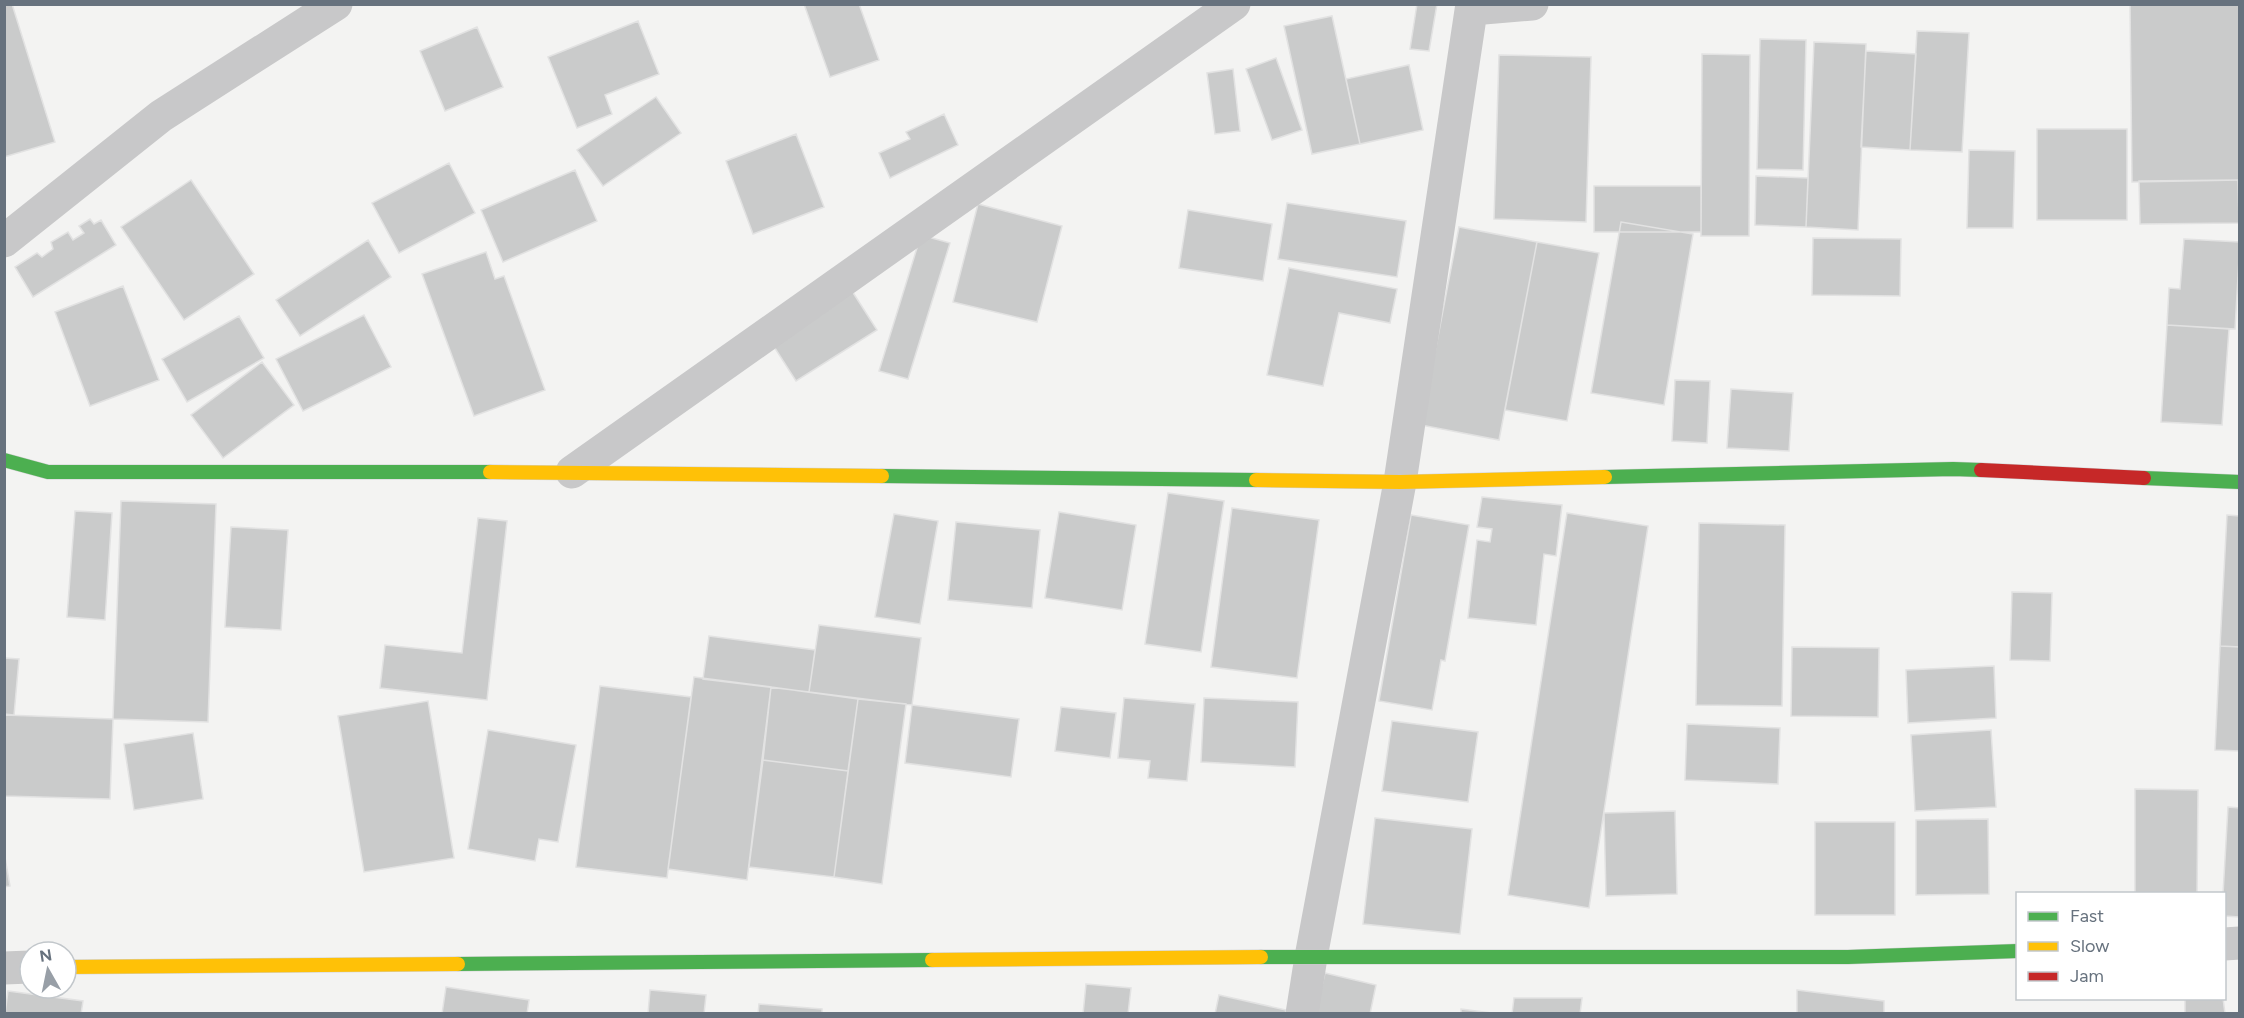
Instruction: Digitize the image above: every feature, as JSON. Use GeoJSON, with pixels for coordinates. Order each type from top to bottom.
{"type":"FeatureCollection","features":[{"type":"Feature","properties":{"kind":"street"},"geometry":{"type":"LineString","coordinates":[[4,241],[161,116],[336,4]]}},
{"type":"Feature","properties":{"kind":"street"},"geometry":{"type":"LineString","coordinates":[[572,472],[1234,4]]}},
{"type":"Feature","properties":{"kind":"street"},"geometry":{"type":"LineString","coordinates":[[1302,1014],[1400,482],[1472,7],[1532,4]]}},
{"type":"Feature","properties":{"kind":"street"},"geometry":{"type":"LineString","coordinates":[[4,459],[48,472],[572,472],[1400,482],[1953,469],[2240,482]]}},
{"type":"Feature","properties":{"kind":"street"},"geometry":{"type":"LineString","coordinates":[[78,967],[1311,957],[1848,957],[2016,951]]}},
{"type":"Feature","properties":{"kind":"building"},"geometry":{"type":"Polygon","coordinates":[[[4,4],[12,4],[55,142],[4,157],[4,4]]]}},
{"type":"Feature","properties":{"kind":"building"},"geometry":{"type":"Polygon","coordinates":[[[804,4],[859,4],[879,60],[830,77],[804,4]]]}},
{"type":"Feature","properties":{"kind":"building"},"geometry":{"type":"Polygon","coordinates":[[[1417,4],[1437,4],[1429,51],[1410,49],[1417,4]]]}},
{"type":"Feature","properties":{"kind":"building"},"geometry":{"type":"Polygon","coordinates":[[[2130,4],[2240,4],[2240,180],[2132,182],[2130,4]]]}},
{"type":"Feature","properties":{"kind":"building"},"geometry":{"type":"Polygon","coordinates":[[[1332,16],[1360,144],[1312,154],[1284,26],[1332,16]]]}},
{"type":"Feature","properties":{"kind":"building"},"geometry":{"type":"Polygon","coordinates":[[[638,21],[659,74],[605,95],[612,114],[577,128],[548,57],[638,21]]]}},
{"type":"Feature","properties":{"kind":"building"},"geometry":{"type":"Polygon","coordinates":[[[477,27],[503,87],[445,111],[420,51],[477,27]]]}},
{"type":"Feature","properties":{"kind":"building"},"geometry":{"type":"Polygon","coordinates":[[[1917,31],[1969,33],[1962,152],[1910,150],[1917,31]]]}},
{"type":"Feature","properties":{"kind":"building"},"geometry":{"type":"Polygon","coordinates":[[[1760,39],[1806,40],[1803,170],[1757,169],[1760,39]]]}},
{"type":"Feature","properties":{"kind":"building"},"geometry":{"type":"Polygon","coordinates":[[[1814,42],[1866,44],[1858,230],[1806,227],[1814,42]]]}},
{"type":"Feature","properties":{"kind":"building"},"geometry":{"type":"Polygon","coordinates":[[[1866,51],[1916,54],[1910,150],[1861,147],[1866,51]]]}},
{"type":"Feature","properties":{"kind":"building"},"geometry":{"type":"Polygon","coordinates":[[[1702,54],[1750,55],[1749,236],[1701,236],[1702,54]]]}},
{"type":"Feature","properties":{"kind":"building"},"geometry":{"type":"Polygon","coordinates":[[[1499,55],[1591,57],[1586,222],[1494,219],[1499,55]]]}},
{"type":"Feature","properties":{"kind":"building"},"geometry":{"type":"Polygon","coordinates":[[[1276,58],[1302,130],[1272,140],[1246,69],[1276,58]]]}},
{"type":"Feature","properties":{"kind":"building"},"geometry":{"type":"Polygon","coordinates":[[[1409,65],[1423,130],[1360,144],[1346,79],[1409,65]]]}},
{"type":"Feature","properties":{"kind":"building"},"geometry":{"type":"Polygon","coordinates":[[[1233,69],[1240,131],[1215,134],[1207,73],[1233,69]]]}},
{"type":"Feature","properties":{"kind":"building"},"geometry":{"type":"Polygon","coordinates":[[[656,97],[681,133],[603,186],[577,150],[656,97]]]}},
{"type":"Feature","properties":{"kind":"building"},"geometry":{"type":"Polygon","coordinates":[[[944,114],[958,145],[890,178],[879,153],[910,139],[906,132],[944,114]]]}},
{"type":"Feature","properties":{"kind":"building"},"geometry":{"type":"Polygon","coordinates":[[[2037,129],[2127,129],[2127,220],[2037,220],[2037,129]]]}},
{"type":"Feature","properties":{"kind":"building"},"geometry":{"type":"Polygon","coordinates":[[[796,134],[824,207],[753,234],[726,161],[796,134]]]}},
{"type":"Feature","properties":{"kind":"building"},"geometry":{"type":"Polygon","coordinates":[[[1969,150],[2015,151],[2013,228],[1967,228],[1969,150]]]}},
{"type":"Feature","properties":{"kind":"building"},"geometry":{"type":"Polygon","coordinates":[[[449,163],[475,213],[399,253],[372,203],[449,163]]]}},
{"type":"Feature","properties":{"kind":"building"},"geometry":{"type":"Polygon","coordinates":[[[575,170],[597,221],[503,262],[481,210],[575,170]]]}},
{"type":"Feature","properties":{"kind":"building"},"geometry":{"type":"Polygon","coordinates":[[[1756,176],[1808,178],[1806,227],[1755,225],[1756,176]]]}},
{"type":"Feature","properties":{"kind":"building"},"geometry":{"type":"Polygon","coordinates":[[[191,180],[254,274],[184,320],[121,227],[191,180]]]}},
{"type":"Feature","properties":{"kind":"building"},"geometry":{"type":"Polygon","coordinates":[[[2238,180],[2239,223],[2140,224],[2139,181],[2238,180]]]}},
{"type":"Feature","properties":{"kind":"building"},"geometry":{"type":"Polygon","coordinates":[[[1594,186],[1701,186],[1701,232],[1594,232],[1594,186]]]}},
{"type":"Feature","properties":{"kind":"building"},"geometry":{"type":"Polygon","coordinates":[[[1287,203],[1406,221],[1397,277],[1278,259],[1287,203]]]}},
{"type":"Feature","properties":{"kind":"building"},"geometry":{"type":"Polygon","coordinates":[[[978,204],[1062,226],[1037,322],[953,302],[978,204]]]}},
{"type":"Feature","properties":{"kind":"building"},"geometry":{"type":"Polygon","coordinates":[[[1188,210],[1272,224],[1263,281],[1179,268],[1188,210]]]}},
{"type":"Feature","properties":{"kind":"building"},"geometry":{"type":"Polygon","coordinates":[[[90,219],[94,224],[101,220],[116,245],[33,297],[15,267],[37,253],[42,257],[53,249],[51,242],[68,232],[73,240],[84,233],[79,226],[90,219]]]}},
{"type":"Feature","properties":{"kind":"building"},"geometry":{"type":"Polygon","coordinates":[[[1621,222],[1693,234],[1664,405],[1591,393],[1621,222]]]}},
{"type":"Feature","properties":{"kind":"building"},"geometry":{"type":"Polygon","coordinates":[[[1459,227],[1537,242],[1499,440],[1421,425],[1459,227]]]}},
{"type":"Feature","properties":{"kind":"building"},"geometry":{"type":"Polygon","coordinates":[[[921,235],[950,243],[908,379],[879,371],[921,235]]]}},
{"type":"Feature","properties":{"kind":"building"},"geometry":{"type":"Polygon","coordinates":[[[1813,238],[1901,239],[1900,296],[1812,295],[1813,238]]]}},
{"type":"Feature","properties":{"kind":"building"},"geometry":{"type":"Polygon","coordinates":[[[2184,239],[2240,242],[2235,329],[2167,325],[2169,288],[2180,289],[2184,239]]]}},
{"type":"Feature","properties":{"kind":"building"},"geometry":{"type":"Polygon","coordinates":[[[368,240],[391,277],[300,336],[276,300],[368,240]]]}},
{"type":"Feature","properties":{"kind":"building"},"geometry":{"type":"Polygon","coordinates":[[[1537,242],[1599,253],[1567,421],[1505,410],[1537,242]]]}},
{"type":"Feature","properties":{"kind":"building"},"geometry":{"type":"Polygon","coordinates":[[[486,252],[495,279],[504,276],[545,390],[474,416],[422,274],[486,252]]]}},
{"type":"Feature","properties":{"kind":"building"},"geometry":{"type":"Polygon","coordinates":[[[1289,268],[1397,289],[1390,323],[1339,313],[1323,386],[1267,375],[1289,268]]]}},
{"type":"Feature","properties":{"kind":"building"},"geometry":{"type":"Polygon","coordinates":[[[123,286],[159,380],[90,406],[55,312],[123,286]]]}},
{"type":"Feature","properties":{"kind":"building"},"geometry":{"type":"Polygon","coordinates":[[[852,291],[877,330],[796,381],[771,342],[852,291]]]}},
{"type":"Feature","properties":{"kind":"building"},"geometry":{"type":"Polygon","coordinates":[[[364,315],[391,367],[303,411],[276,359],[364,315]]]}},
{"type":"Feature","properties":{"kind":"building"},"geometry":{"type":"Polygon","coordinates":[[[239,316],[264,358],[187,402],[162,359],[239,316]]]}},
{"type":"Feature","properties":{"kind":"building"},"geometry":{"type":"Polygon","coordinates":[[[2167,325],[2229,329],[2222,425],[2161,422],[2167,325]]]}},
{"type":"Feature","properties":{"kind":"building"},"geometry":{"type":"Polygon","coordinates":[[[262,362],[294,405],[223,458],[191,415],[262,362]]]}},
{"type":"Feature","properties":{"kind":"building"},"geometry":{"type":"Polygon","coordinates":[[[1675,380],[1710,381],[1707,443],[1672,441],[1675,380]]]}},
{"type":"Feature","properties":{"kind":"building"},"geometry":{"type":"Polygon","coordinates":[[[1731,389],[1793,393],[1789,451],[1727,448],[1731,389]]]}},
{"type":"Feature","properties":{"kind":"building"},"geometry":{"type":"Polygon","coordinates":[[[1168,493],[1224,501],[1201,652],[1145,644],[1168,493]]]}},
{"type":"Feature","properties":{"kind":"building"},"geometry":{"type":"Polygon","coordinates":[[[1482,497],[1562,505],[1556,556],[1544,554],[1536,625],[1468,618],[1477,540],[1490,542],[1492,529],[1477,527],[1482,497]]]}},
{"type":"Feature","properties":{"kind":"building"},"geometry":{"type":"Polygon","coordinates":[[[121,501],[216,504],[208,722],[113,719],[121,501]]]}},
{"type":"Feature","properties":{"kind":"building"},"geometry":{"type":"Polygon","coordinates":[[[1232,508],[1319,520],[1297,678],[1211,667],[1232,508]]]}},
{"type":"Feature","properties":{"kind":"building"},"geometry":{"type":"Polygon","coordinates":[[[75,511],[112,513],[105,620],[67,617],[75,511]]]}},
{"type":"Feature","properties":{"kind":"building"},"geometry":{"type":"Polygon","coordinates":[[[1059,512],[1136,525],[1122,610],[1045,598],[1059,512]]]}},
{"type":"Feature","properties":{"kind":"building"},"geometry":{"type":"Polygon","coordinates":[[[1567,513],[1648,526],[1589,908],[1508,895],[1567,513]]]}},
{"type":"Feature","properties":{"kind":"building"},"geometry":{"type":"Polygon","coordinates":[[[894,514],[938,521],[920,624],[875,617],[894,514]]]}},
{"type":"Feature","properties":{"kind":"building"},"geometry":{"type":"Polygon","coordinates":[[[1411,515],[1469,525],[1445,661],[1441,660],[1432,710],[1379,701],[1411,515]]]}},
{"type":"Feature","properties":{"kind":"building"},"geometry":{"type":"Polygon","coordinates":[[[2227,515],[2240,516],[2240,647],[2220,646],[2227,515]]]}},
{"type":"Feature","properties":{"kind":"building"},"geometry":{"type":"Polygon","coordinates":[[[478,518],[507,521],[487,700],[380,688],[385,645],[462,653],[478,518]]]}},
{"type":"Feature","properties":{"kind":"building"},"geometry":{"type":"Polygon","coordinates":[[[956,522],[1040,530],[1032,608],[948,600],[956,522]]]}},
{"type":"Feature","properties":{"kind":"building"},"geometry":{"type":"Polygon","coordinates":[[[1699,523],[1785,525],[1782,706],[1696,705],[1699,523]]]}},
{"type":"Feature","properties":{"kind":"building"},"geometry":{"type":"Polygon","coordinates":[[[231,527],[288,530],[281,630],[225,627],[231,527]]]}},
{"type":"Feature","properties":{"kind":"building"},"geometry":{"type":"Polygon","coordinates":[[[2012,592],[2052,593],[2050,661],[2010,660],[2012,592]]]}},
{"type":"Feature","properties":{"kind":"building"},"geometry":{"type":"Polygon","coordinates":[[[819,625],[921,638],[912,705],[809,692],[819,625]]]}},
{"type":"Feature","properties":{"kind":"building"},"geometry":{"type":"Polygon","coordinates":[[[709,636],[815,650],[809,692],[703,679],[709,636]]]}},
{"type":"Feature","properties":{"kind":"building"},"geometry":{"type":"Polygon","coordinates":[[[2220,646],[2240,647],[2240,751],[2215,750],[2220,646]]]}},
{"type":"Feature","properties":{"kind":"building"},"geometry":{"type":"Polygon","coordinates":[[[1792,647],[1879,648],[1878,717],[1791,716],[1792,647]]]}},
{"type":"Feature","properties":{"kind":"building"},"geometry":{"type":"Polygon","coordinates":[[[4,658],[19,659],[14,715],[4,714],[4,658]]]}},
{"type":"Feature","properties":{"kind":"building"},"geometry":{"type":"Polygon","coordinates":[[[1994,666],[1996,718],[1908,723],[1906,670],[1994,666]]]}},
{"type":"Feature","properties":{"kind":"building"},"geometry":{"type":"Polygon","coordinates":[[[694,677],[771,687],[747,880],[668,869],[694,677]]]}},
{"type":"Feature","properties":{"kind":"building"},"geometry":{"type":"Polygon","coordinates":[[[600,686],[691,697],[667,878],[576,867],[600,686]]]}},
{"type":"Feature","properties":{"kind":"building"},"geometry":{"type":"Polygon","coordinates":[[[771,687],[858,699],[848,771],[763,760],[771,687]]]}},
{"type":"Feature","properties":{"kind":"building"},"geometry":{"type":"Polygon","coordinates":[[[1124,698],[1195,704],[1187,781],[1148,778],[1150,761],[1118,758],[1124,698]]]}},
{"type":"Feature","properties":{"kind":"building"},"geometry":{"type":"Polygon","coordinates":[[[1204,698],[1298,702],[1295,767],[1201,762],[1204,698]]]}},
{"type":"Feature","properties":{"kind":"building"},"geometry":{"type":"Polygon","coordinates":[[[858,699],[906,704],[882,884],[834,877],[858,699]]]}},
{"type":"Feature","properties":{"kind":"building"},"geometry":{"type":"Polygon","coordinates":[[[428,701],[454,858],[364,872],[338,716],[428,701]]]}},
{"type":"Feature","properties":{"kind":"building"},"geometry":{"type":"Polygon","coordinates":[[[912,705],[1019,719],[1011,777],[905,763],[912,705]]]}},
{"type":"Feature","properties":{"kind":"building"},"geometry":{"type":"Polygon","coordinates":[[[1061,707],[1116,713],[1110,758],[1055,751],[1061,707]]]}},
{"type":"Feature","properties":{"kind":"building"},"geometry":{"type":"Polygon","coordinates":[[[5,715],[113,719],[110,799],[4,796],[5,715]]]}},
{"type":"Feature","properties":{"kind":"building"},"geometry":{"type":"Polygon","coordinates":[[[1392,721],[1478,732],[1468,802],[1382,791],[1392,721]]]}},
{"type":"Feature","properties":{"kind":"building"},"geometry":{"type":"Polygon","coordinates":[[[1687,724],[1780,728],[1778,784],[1685,780],[1687,724]]]}},
{"type":"Feature","properties":{"kind":"building"},"geometry":{"type":"Polygon","coordinates":[[[488,730],[576,745],[558,842],[539,839],[535,861],[468,849],[488,730]]]}},
{"type":"Feature","properties":{"kind":"building"},"geometry":{"type":"Polygon","coordinates":[[[1991,730],[1996,807],[1915,811],[1911,735],[1991,730]]]}},
{"type":"Feature","properties":{"kind":"building"},"geometry":{"type":"Polygon","coordinates":[[[193,733],[203,799],[134,810],[124,744],[193,733]]]}},
{"type":"Feature","properties":{"kind":"building"},"geometry":{"type":"Polygon","coordinates":[[[763,760],[848,771],[834,877],[749,867],[763,760]]]}},
{"type":"Feature","properties":{"kind":"building"},"geometry":{"type":"Polygon","coordinates":[[[2135,789],[2198,790],[2197,892],[2135,892],[2135,789]]]}},
{"type":"Feature","properties":{"kind":"building"},"geometry":{"type":"Polygon","coordinates":[[[2228,807],[2240,808],[2240,917],[2226,916],[2226,892],[2223,892],[2228,807]]]}},
{"type":"Feature","properties":{"kind":"building"},"geometry":{"type":"Polygon","coordinates":[[[1675,811],[1677,894],[1606,896],[1604,813],[1675,811]]]}},
{"type":"Feature","properties":{"kind":"building"},"geometry":{"type":"Polygon","coordinates":[[[1375,818],[1472,829],[1460,934],[1363,924],[1375,818]]]}},
{"type":"Feature","properties":{"kind":"building"},"geometry":{"type":"Polygon","coordinates":[[[1988,819],[1989,894],[1916,895],[1916,820],[1988,819]]]}},
{"type":"Feature","properties":{"kind":"building"},"geometry":{"type":"Polygon","coordinates":[[[1815,822],[1895,822],[1895,915],[1815,915],[1815,822]]]}},
{"type":"Feature","properties":{"kind":"building"},"geometry":{"type":"Polygon","coordinates":[[[4,852],[10,886],[4,887],[4,852]]]}},
{"type":"Feature","properties":{"kind":"building"},"geometry":{"type":"Polygon","coordinates":[[[1325,973],[1376,985],[1370,1014],[1315,1014],[1325,973]]]}},
{"type":"Feature","properties":{"kind":"building"},"geometry":{"type":"Polygon","coordinates":[[[1086,984],[1131,988],[1128,1014],[1083,1014],[1086,984]]]}},
{"type":"Feature","properties":{"kind":"building"},"geometry":{"type":"Polygon","coordinates":[[[446,987],[529,1000],[527,1014],[442,1014],[446,987]]]}},
{"type":"Feature","properties":{"kind":"building"},"geometry":{"type":"Polygon","coordinates":[[[650,990],[706,995],[704,1014],[648,1014],[650,990]]]}},
{"type":"Feature","properties":{"kind":"building"},"geometry":{"type":"Polygon","coordinates":[[[1797,990],[1884,1001],[1884,1014],[1797,1014],[1797,990]]]}},
{"type":"Feature","properties":{"kind":"building"},"geometry":{"type":"Polygon","coordinates":[[[8,991],[18,992],[18,1000],[83,1001],[81,1014],[5,1014],[8,991]]]}},
{"type":"Feature","properties":{"kind":"building"},"geometry":{"type":"Polygon","coordinates":[[[1219,995],[1286,1010],[1285,1014],[1215,1014],[1219,995]]]}},
{"type":"Feature","properties":{"kind":"building"},"geometry":{"type":"Polygon","coordinates":[[[1514,998],[1582,998],[1580,1014],[1512,1014],[1514,998]]]}},
{"type":"Feature","properties":{"kind":"building"},"geometry":{"type":"Polygon","coordinates":[[[2185,1000],[2223,1000],[2225,1014],[2185,1014],[2185,1000]]]}},
{"type":"Feature","properties":{"kind":"building"},"geometry":{"type":"Polygon","coordinates":[[[759,1004],[822,1009],[822,1014],[758,1014],[759,1004]]]}},
{"type":"Feature","properties":{"kind":"building"},"geometry":{"type":"Polygon","coordinates":[[[1461,1009],[1499,1014],[1461,1014],[1461,1009]]]}},
{"type":"Feature","properties":{"kind":"traffic: fast"},"geometry":{"type":"LineString","coordinates":[[4,460],[48,472],[490,472]]}},
{"type":"Feature","properties":{"kind":"traffic: fast"},"geometry":{"type":"LineString","coordinates":[[1605,477],[1981,470]]}},
{"type":"Feature","properties":{"kind":"traffic: fast"},"geometry":{"type":"LineString","coordinates":[[882,476],[1256,480]]}},
{"type":"Feature","properties":{"kind":"traffic: fast"},"geometry":{"type":"LineString","coordinates":[[2144,478],[2240,482]]}},
{"type":"Feature","properties":{"kind":"traffic: fast"},"geometry":{"type":"LineString","coordinates":[[1261,957],[1848,957],[2016,951]]}},
{"type":"Feature","properties":{"kind":"traffic: fast"},"geometry":{"type":"LineString","coordinates":[[458,964],[932,960]]}},
{"type":"Feature","properties":{"kind":"traffic: slow"},"geometry":{"type":"LineString","coordinates":[[490,472],[882,476]]}},
{"type":"Feature","properties":{"kind":"traffic: slow"},"geometry":{"type":"LineString","coordinates":[[1256,480],[1400,482],[1605,477]]}},
{"type":"Feature","properties":{"kind":"traffic: slow"},"geometry":{"type":"LineString","coordinates":[[932,960],[1261,957]]}},
{"type":"Feature","properties":{"kind":"traffic: slow"},"geometry":{"type":"LineString","coordinates":[[78,967],[458,964]]}},
{"type":"Feature","properties":{"kind":"traffic: jam"},"geometry":{"type":"LineString","coordinates":[[1981,470],[2144,478]]}}]}
